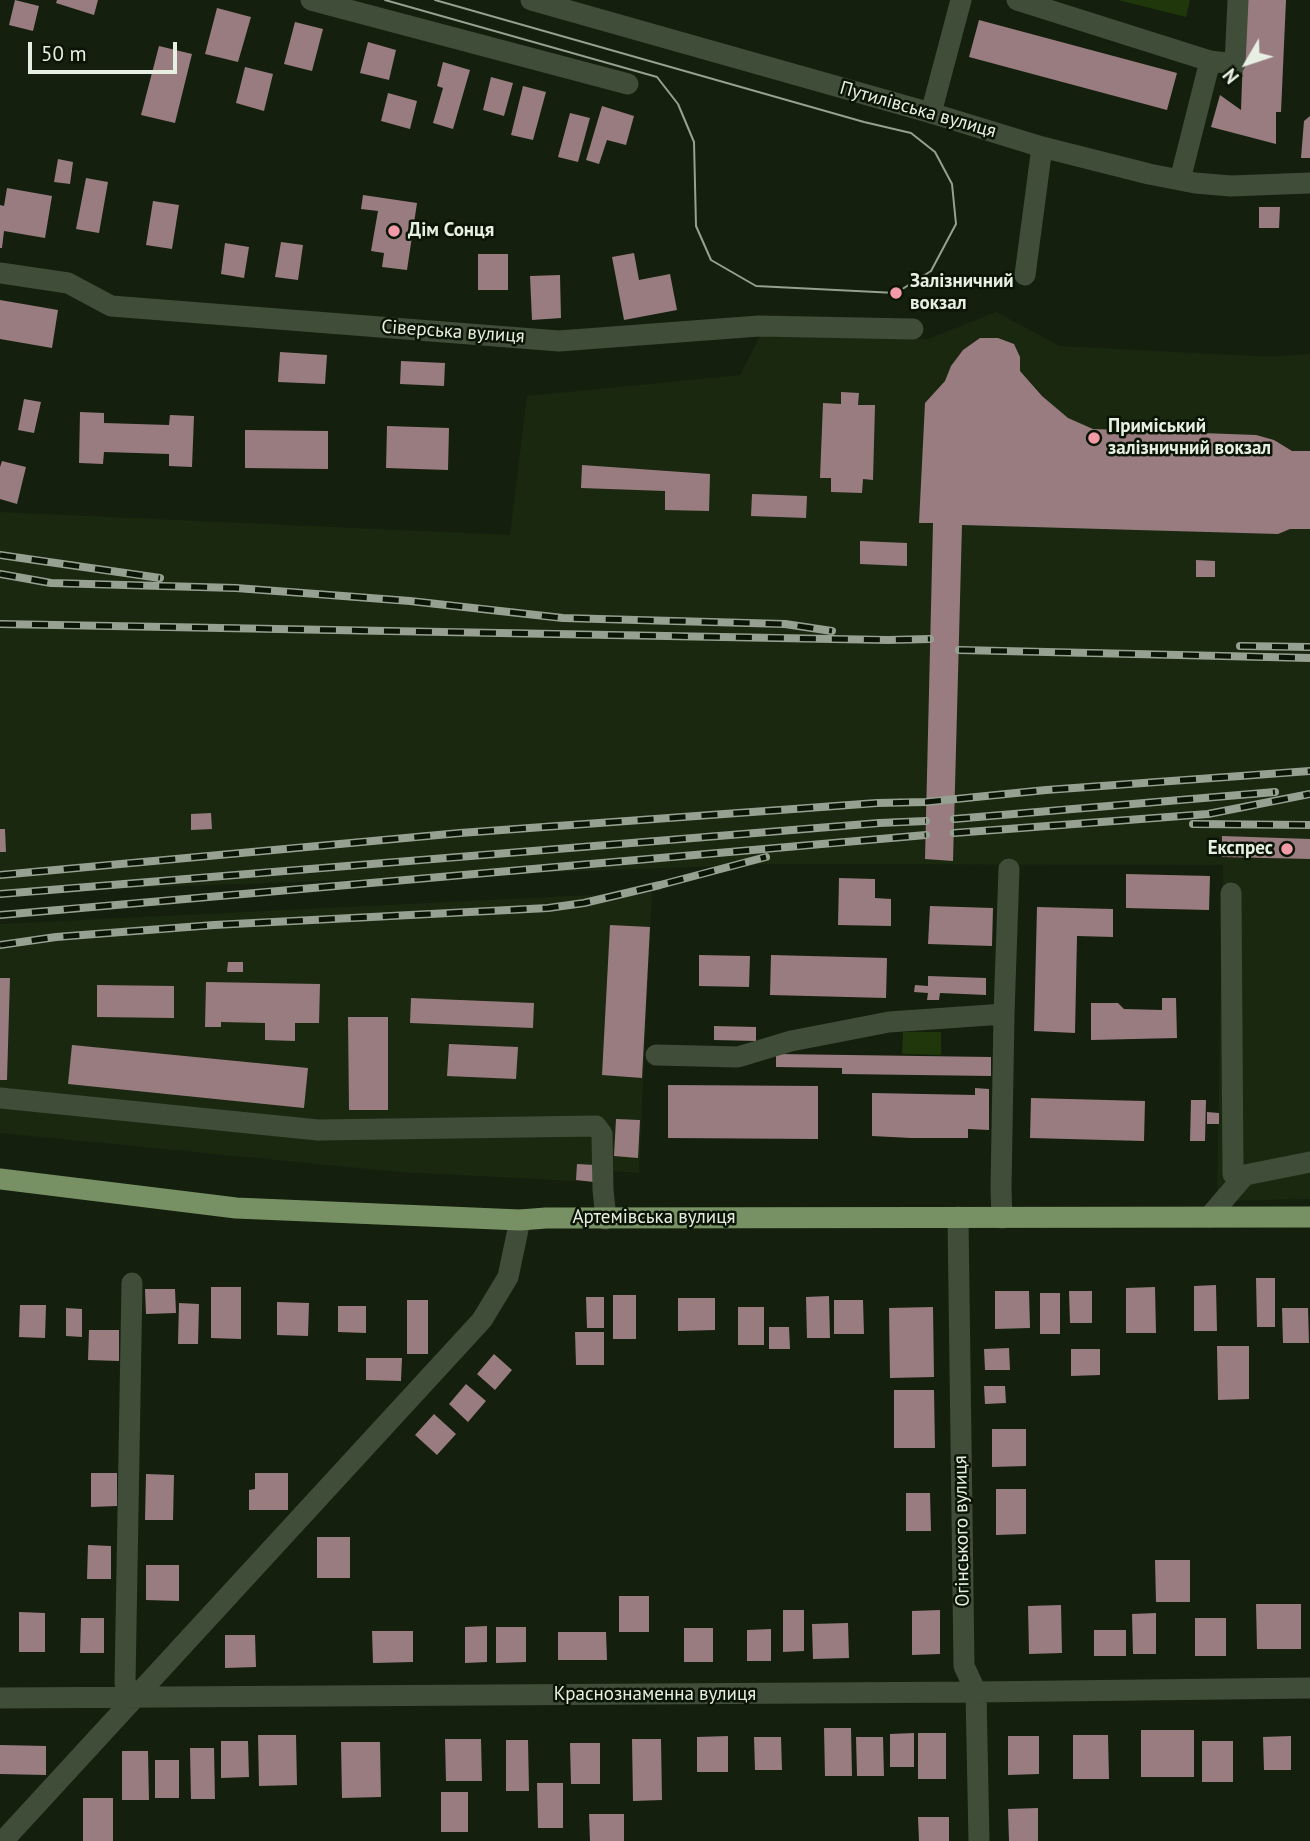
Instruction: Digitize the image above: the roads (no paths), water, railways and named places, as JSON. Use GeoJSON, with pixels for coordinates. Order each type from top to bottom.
{"type":"FeatureCollection","features":[{"type":"Feature","properties":{"kind":"main road","name":"Артемівська вулиця"},"geometry":{"type":"LineString","coordinates":[[0,1179],[236,1208],[520,1220],[1310,1217]]}},
{"type":"Feature","properties":{"kind":"street"},"geometry":{"type":"LineString","coordinates":[[311,0],[628,83]]}},
{"type":"Feature","properties":{"kind":"street","name":"Путилівська вулиця"},"geometry":{"type":"LineString","coordinates":[[531,0],[1042,147],[1149,174],[1195,183],[1231,186],[1310,183]]}},
{"type":"Feature","properties":{"kind":"street"},"geometry":{"type":"LineString","coordinates":[[931,113],[961,0]]}},
{"type":"Feature","properties":{"kind":"street"},"geometry":{"type":"LineString","coordinates":[[1017,0],[1210,61],[1235,64],[1238,0]]}},
{"type":"Feature","properties":{"kind":"street"},"geometry":{"type":"LineString","coordinates":[[1180,180],[1210,61]]}},
{"type":"Feature","properties":{"kind":"street"},"geometry":{"type":"LineString","coordinates":[[1026,275],[1042,147]]}},
{"type":"Feature","properties":{"kind":"street","name":"Сіверська вулиця"},"geometry":{"type":"LineString","coordinates":[[0,273],[68,283],[111,306],[559,341],[759,326],[913,329]]}},
{"type":"Feature","properties":{"kind":"street"},"geometry":{"type":"LineString","coordinates":[[1002,1218],[1009,869]]}},
{"type":"Feature","properties":{"kind":"street"},"geometry":{"type":"LineString","coordinates":[[1231,894],[1233,1174],[1245,1175],[1310,1162]]}},
{"type":"Feature","properties":{"kind":"street"},"geometry":{"type":"LineString","coordinates":[[656,1055],[738,1058],[791,1041],[889,1022],[1004,1014]]}},
{"type":"Feature","properties":{"kind":"street"},"geometry":{"type":"LineString","coordinates":[[0,1097],[318,1130],[596,1126],[602,1134],[606,1219]]}},
{"type":"Feature","properties":{"kind":"street"},"geometry":{"type":"LineString","coordinates":[[1209,1217],[1245,1175]]}},
{"type":"Feature","properties":{"kind":"street","name":"Огінського вулиця"},"geometry":{"type":"LineString","coordinates":[[958,1217],[964,1666],[976,1692],[979,1841]]}},
{"type":"Feature","properties":{"kind":"street"},"geometry":{"type":"LineString","coordinates":[[3,1841],[482,1320],[508,1276],[520,1220]]}},
{"type":"Feature","properties":{"kind":"street"},"geometry":{"type":"LineString","coordinates":[[132,1283],[125,1683],[135,1698]]}},
{"type":"Feature","properties":{"kind":"street","name":"Краснознаменна вулиця"},"geometry":{"type":"LineString","coordinates":[[0,1698],[1310,1688]]}},
{"type":"Feature","properties":{"kind":"tram line"},"geometry":{"type":"LineString","coordinates":[[385,0],[657,77],[678,104],[694,142],[696,226],[711,260],[756,286],[896,293],[931,271],[956,224],[952,184],[935,152],[911,133],[435,0]]}},
{"type":"Feature","properties":{"kind":"railway"},"geometry":{"type":"LineString","coordinates":[[0,555],[160,578]]}},
{"type":"Feature","properties":{"kind":"railway"},"geometry":{"type":"LineString","coordinates":[[0,574],[51,583],[236,588],[410,601],[563,618],[785,624],[832,631]]}},
{"type":"Feature","properties":{"kind":"railway"},"geometry":{"type":"LineString","coordinates":[[0,624],[930,639]]}},
{"type":"Feature","properties":{"kind":"railway"},"geometry":{"type":"LineString","coordinates":[[1240,646],[1310,647]]}},
{"type":"Feature","properties":{"kind":"railway"},"geometry":{"type":"LineString","coordinates":[[959,650],[1310,658]]}},
{"type":"Feature","properties":{"kind":"railway"},"geometry":{"type":"LineString","coordinates":[[0,875],[460,833],[877,803],[926,802],[1046,790],[1310,771]]}},
{"type":"Feature","properties":{"kind":"railway"},"geometry":{"type":"LineString","coordinates":[[954,819],[1275,792]]}},
{"type":"Feature","properties":{"kind":"railway"},"geometry":{"type":"LineString","coordinates":[[954,833],[1208,814],[1310,794]]}},
{"type":"Feature","properties":{"kind":"railway"},"geometry":{"type":"LineString","coordinates":[[0,894],[926,821]]}},
{"type":"Feature","properties":{"kind":"railway"},"geometry":{"type":"LineString","coordinates":[[1193,824],[1310,825]]}},
{"type":"Feature","properties":{"kind":"railway"},"geometry":{"type":"LineString","coordinates":[[0,915],[926,835]]}},
{"type":"Feature","properties":{"kind":"railway"},"geometry":{"type":"LineString","coordinates":[[0,945],[56,937],[214,925],[548,908],[584,903],[766,857]]}},
{"type":"Feature","properties":{"kind":"place","name":"Дім Сонця"},"geometry":{"type":"Point","coordinates":[394,231]}},
{"type":"Feature","properties":{"kind":"place","name":"Залізничний вокзал"},"geometry":{"type":"Point","coordinates":[896,293]}},
{"type":"Feature","properties":{"kind":"place","name":"Приміський залізничний вокзал"},"geometry":{"type":"Point","coordinates":[1094,438]}},
{"type":"Feature","properties":{"kind":"place","name":"Експрес"},"geometry":{"type":"Point","coordinates":[1287,849]}}]}
